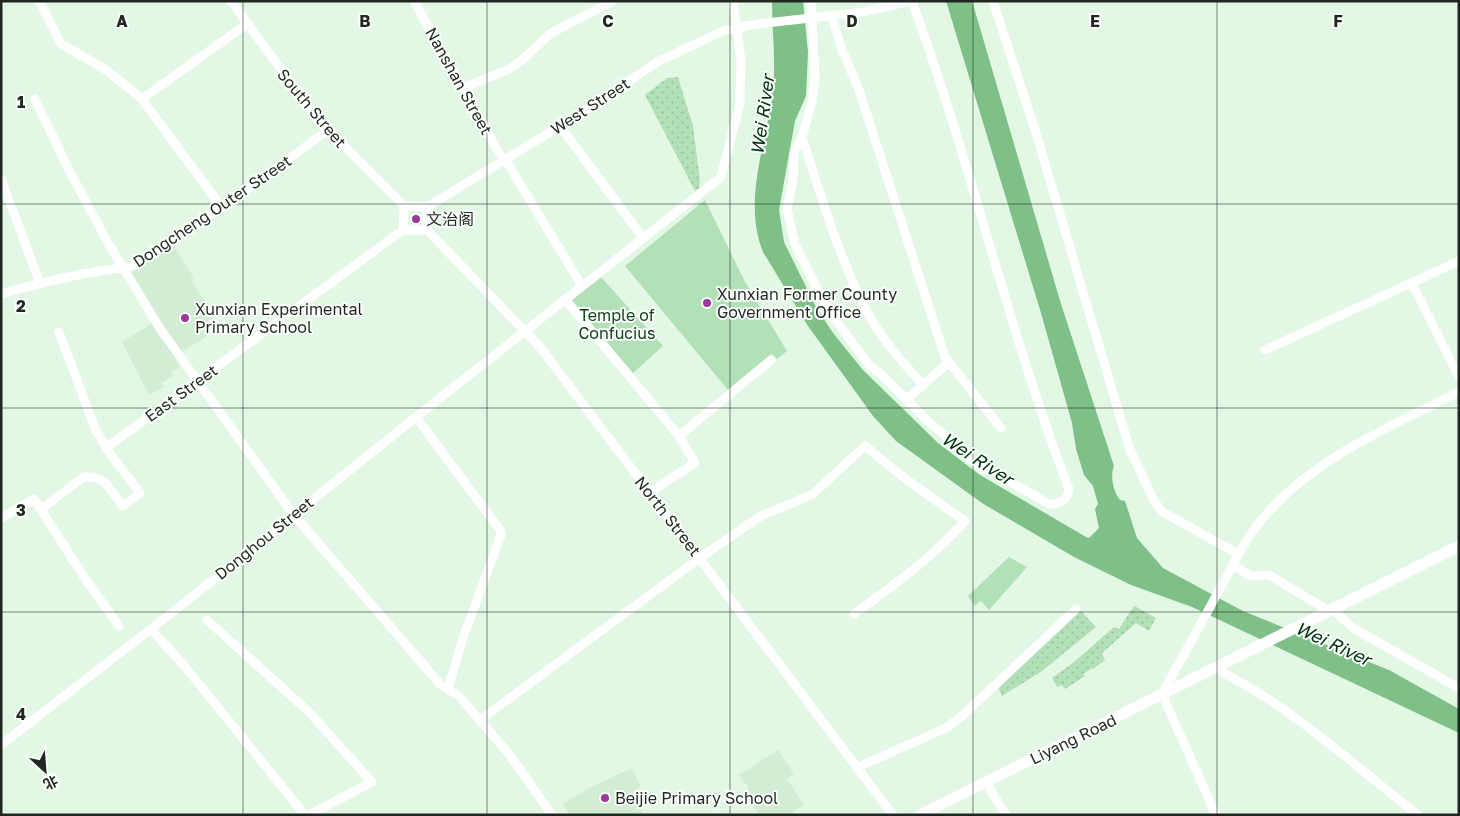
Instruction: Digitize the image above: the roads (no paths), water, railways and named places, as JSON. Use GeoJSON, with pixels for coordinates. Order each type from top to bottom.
{"type":"FeatureCollection","features":[{"type":"Feature","properties":{"kind":"main road"},"geometry":{"type":"LineString","coordinates":[[1331,614],[1459,546]]}},
{"type":"Feature","properties":{"kind":"main road"},"geometry":{"type":"LineString","coordinates":[[1331,614],[1459,554]]}},
{"type":"Feature","properties":{"kind":"main road","name":"Liyang Road"},"geometry":{"type":"LineString","coordinates":[[920,815],[1225,668],[1331,614]]}},
{"type":"Feature","properties":{"kind":"main road","name":"Liyang Road"},"geometry":{"type":"LineString","coordinates":[[936,815],[1163,698]]}},
{"type":"Feature","properties":{"kind":"street"},"geometry":{"type":"LineString","coordinates":[[39,1],[61,44],[105,69],[142,99],[222,208]]}},
{"type":"Feature","properties":{"kind":"street","name":"South Street"},"geometry":{"type":"LineString","coordinates":[[231,1],[298,94],[328,130],[404,206]]}},
{"type":"Feature","properties":{"kind":"street","name":"Nanshan Street"},"geometry":{"type":"LineString","coordinates":[[414,1],[504,160],[582,286]]}},
{"type":"Feature","properties":{"kind":"street"},"geometry":{"type":"LineString","coordinates":[[464,88],[509,69],[522,60],[551,33],[613,1]]}},
{"type":"Feature","properties":{"kind":"street","name":"Donghou Street"},"geometry":{"type":"LineString","coordinates":[[1,745],[150,629],[565,298],[721,177],[740,103],[738,27],[734,1]]}},
{"type":"Feature","properties":{"kind":"street"},"geometry":{"type":"LineString","coordinates":[[811,1],[815,76],[812,102],[802,137],[794,153],[793,181],[787,204],[795,244],[827,308],[851,344],[868,365],[908,399],[927,420],[988,472],[995,473],[1050,504],[1055,504],[1064,500],[1069,493],[1069,488],[1041,410],[941,79],[911,1]]}},
{"type":"Feature","properties":{"kind":"street","name":"West Street"},"geometry":{"type":"LineString","coordinates":[[427,207],[560,126],[657,62],[725,30],[760,24],[832,17],[911,1]]}},
{"type":"Feature","properties":{"kind":"street"},"geometry":{"type":"LineString","coordinates":[[993,1],[1036,133],[1130,447],[1141,473],[1161,511],[1238,554]]}},
{"type":"Feature","properties":{"kind":"street"},"geometry":{"type":"LineString","coordinates":[[832,17],[841,47],[859,90],[922,289],[948,363],[1001,428]]}},
{"type":"Feature","properties":{"kind":"street"},"geometry":{"type":"LineString","coordinates":[[142,99],[247,24]]}},
{"type":"Feature","properties":{"kind":"street"},"geometry":{"type":"LineString","coordinates":[[35,99],[69,170],[122,268],[197,382],[293,514],[440,684],[459,696],[480,720],[514,761],[552,815]]}},
{"type":"Feature","properties":{"kind":"street"},"geometry":{"type":"LineString","coordinates":[[560,126],[643,238]]}},
{"type":"Feature","properties":{"kind":"street","name":"Dongcheng Outer Street"},"geometry":{"type":"LineString","coordinates":[[1,294],[40,283],[115,267],[131,267],[222,208],[328,130]]}},
{"type":"Feature","properties":{"kind":"street"},"geometry":{"type":"LineString","coordinates":[[802,137],[836,238],[861,299],[881,333],[923,385]]}},
{"type":"Feature","properties":{"kind":"street"},"geometry":{"type":"LineString","coordinates":[[1,180],[40,283]]}},
{"type":"Feature","properties":{"kind":"street"},"geometry":{"type":"LineString","coordinates":[[404,206],[427,207],[427,230],[404,230],[404,206]]}},
{"type":"Feature","properties":{"kind":"street","name":"East Street"},"geometry":{"type":"LineString","coordinates":[[106,448],[404,230]]}},
{"type":"Feature","properties":{"kind":"street","name":"North Street"},"geometry":{"type":"LineString","coordinates":[[427,230],[525,330],[555,366],[893,815]]}},
{"type":"Feature","properties":{"kind":"street"},"geometry":{"type":"LineString","coordinates":[[1265,350],[1459,261]]}},
{"type":"Feature","properties":{"kind":"street"},"geometry":{"type":"LineString","coordinates":[[1412,283],[1459,377]]}},
{"type":"Feature","properties":{"kind":"street"},"geometry":{"type":"LineString","coordinates":[[565,298],[679,436],[695,463],[649,493]]}},
{"type":"Feature","properties":{"kind":"street"},"geometry":{"type":"LineString","coordinates":[[41,509],[84,477],[94,477],[105,482],[123,506],[140,493],[106,448],[95,428],[59,332]]}},
{"type":"Feature","properties":{"kind":"street"},"geometry":{"type":"LineString","coordinates":[[679,436],[771,360]]}},
{"type":"Feature","properties":{"kind":"street"},"geometry":{"type":"LineString","coordinates":[[908,399],[948,363]]}},
{"type":"Feature","properties":{"kind":"street"},"geometry":{"type":"LineString","coordinates":[[1216,815],[1163,698],[1238,554],[1265,515],[1327,462],[1381,431],[1459,392]]}},
{"type":"Feature","properties":{"kind":"street"},"geometry":{"type":"LineString","coordinates":[[416,417],[494,522],[501,535],[463,638],[448,689]]}},
{"type":"Feature","properties":{"kind":"street"},"geometry":{"type":"LineString","coordinates":[[480,720],[700,558],[759,517],[814,494],[865,446],[906,480],[965,521],[946,543],[915,571],[854,614]]}},
{"type":"Feature","properties":{"kind":"street"},"geometry":{"type":"LineString","coordinates":[[1,518],[34,499],[88,582],[120,626]]}},
{"type":"Feature","properties":{"kind":"street"},"geometry":{"type":"LineString","coordinates":[[1232,565],[1251,576],[1268,575],[1353,628],[1459,688]]}},
{"type":"Feature","properties":{"kind":"street"},"geometry":{"type":"LineString","coordinates":[[858,768],[946,728],[961,718],[1076,609]]}},
{"type":"Feature","properties":{"kind":"street"},"geometry":{"type":"LineString","coordinates":[[207,620],[308,711],[372,782],[309,815]]}},
{"type":"Feature","properties":{"kind":"street"},"geometry":{"type":"LineString","coordinates":[[150,629],[186,668],[305,815]]}},
{"type":"Feature","properties":{"kind":"street"},"geometry":{"type":"LineString","coordinates":[[1225,668],[1305,725],[1418,815]]}},
{"type":"Feature","properties":{"kind":"street"},"geometry":{"type":"LineString","coordinates":[[989,788],[1006,815]]}},
{"type":"Feature","properties":{"kind":"place","name":"文治阁"},"geometry":{"type":"Point","coordinates":[416,219]}},
{"type":"Feature","properties":{"kind":"place","name":"Xunxian Former County Government Office"},"geometry":{"type":"Point","coordinates":[707,303]}},
{"type":"Feature","properties":{"kind":"place","name":"Xunxian Experimental Primary School"},"geometry":{"type":"Point","coordinates":[185,318]}},
{"type":"Feature","properties":{"kind":"place","name":"Beijie Primary School"},"geometry":{"type":"Point","coordinates":[605,798]}},
{"type":"Feature","properties":{"kind":"water label","name":"Wei River"},"geometry":{"type":"Point","coordinates":[763,115]}},
{"type":"Feature","properties":{"kind":"water label","name":"Wei River"},"geometry":{"type":"Point","coordinates":[977,459]}},
{"type":"Feature","properties":{"kind":"water label","name":"Wei River"},"geometry":{"type":"Point","coordinates":[1333,644]}},
{"type":"Feature","properties":{"kind":"park label","name":"Temple of Confucius"},"geometry":{"type":"Point","coordinates":[617,324]}}]}
